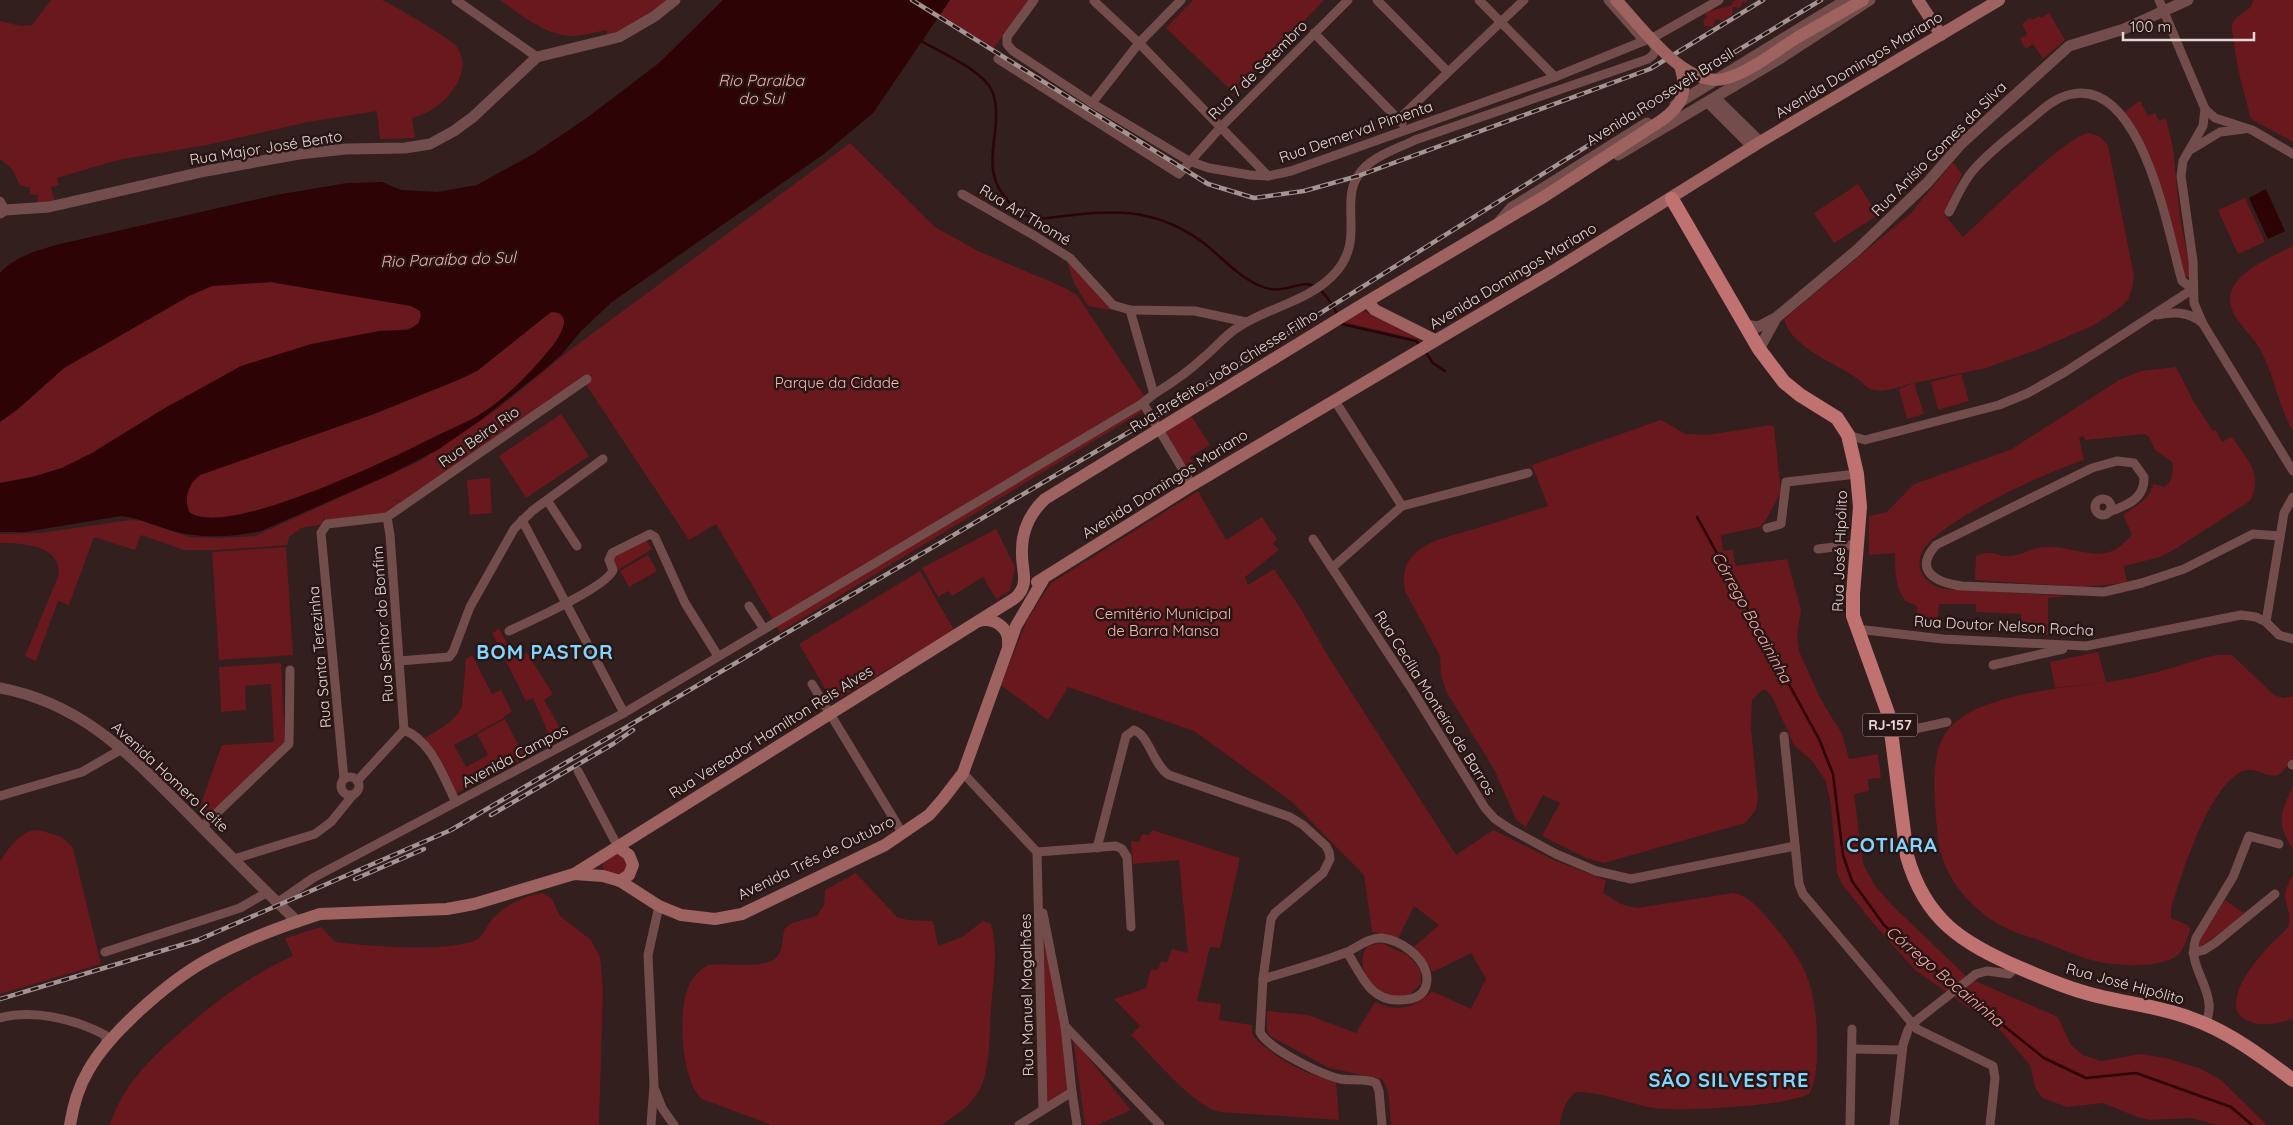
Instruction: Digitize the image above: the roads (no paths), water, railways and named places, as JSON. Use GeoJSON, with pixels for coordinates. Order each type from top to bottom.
{"type":"FeatureCollection","features":[{"type":"Feature","properties":{"kind":"main road"},"geometry":{"type":"LineString","coordinates":[[1616,0],[1680,66],[1704,78],[1725,79],[1738,74],[1863,0]]}},
{"type":"Feature","properties":{"kind":"main road"},"geometry":{"type":"LineString","coordinates":[[1918,0],[1944,33]]}},
{"type":"Feature","properties":{"kind":"main road"},"geometry":{"type":"LineString","coordinates":[[1926,0],[1944,33]]}},
{"type":"Feature","properties":{"kind":"main road","name":"Avenida Domingos Mariano"},"geometry":{"type":"LineString","coordinates":[[1043,580],[1192,485],[1672,199],[1756,144],[2000,0]]}},
{"type":"Feature","properties":{"kind":"main road","name":"Rua Prefeito João Chiesse Filho"},"geometry":{"type":"LineString","coordinates":[[1025,576],[1022,558],[1023,538],[1029,520],[1045,499],[1545,196],[1674,110],[1684,92],[1684,81],[1680,66]]}},
{"type":"Feature","properties":{"kind":"main road","name":"Rua José Hipólito"},"geometry":{"type":"LineString","coordinates":[[1672,199],[1759,349],[1784,382],[1795,392],[1837,418],[1848,436],[1857,474],[1860,507],[1853,608],[1857,629],[1883,698],[1892,734],[1904,843],[1910,867],[1918,888],[1933,910],[1958,935],[1986,953],[2084,992],[2170,1012],[2206,1024],[2253,1050],[2291,1075]]}},
{"type":"Feature","properties":{"kind":"main road"},"geometry":{"type":"LineString","coordinates":[[1368,302],[1380,313],[1432,342]]}},
{"type":"Feature","properties":{"kind":"main road"},"geometry":{"type":"LineString","coordinates":[[1025,576],[1032,582],[1043,580]]}},
{"type":"Feature","properties":{"kind":"main road"},"geometry":{"type":"LineString","coordinates":[[982,619],[1018,596],[1024,587],[1025,576]]}},
{"type":"Feature","properties":{"kind":"main road","name":"Avenida Três de Outubro"},"geometry":{"type":"LineString","coordinates":[[70,1125],[83,1079],[111,1038],[170,986],[207,960],[320,914],[448,909],[474,904],[574,874],[603,876],[620,881],[669,912],[696,918],[720,918],[742,914],[885,845],[929,815],[963,773],[1020,616],[1043,580]]}},
{"type":"Feature","properties":{"kind":"main road"},"geometry":{"type":"LineString","coordinates":[[982,619],[990,620],[1004,629],[1009,636],[1008,647]]}},
{"type":"Feature","properties":{"kind":"main road","name":"Rua Vereador Hamilton Reis Alves"},"geometry":{"type":"LineString","coordinates":[[574,874],[982,619]]}},
{"type":"Feature","properties":{"kind":"main road"},"geometry":{"type":"LineString","coordinates":[[618,847],[629,855],[633,865],[628,875],[620,881]]}},
{"type":"Feature","properties":{"kind":"main road"},"geometry":{"type":"LineString","coordinates":[[601,856],[599,865],[603,876]]}},
{"type":"Feature","properties":{"kind":"street"},"geometry":{"type":"LineString","coordinates":[[456,0],[537,57]]}},
{"type":"Feature","properties":{"kind":"street","name":"Rua Major José Bento"},"geometry":{"type":"LineString","coordinates":[[2,208],[49,207],[206,171],[299,154],[346,149],[405,148],[430,144],[473,118],[537,57],[619,37],[655,16],[675,0]]}},
{"type":"Feature","properties":{"kind":"street","name":"Rua Demerval Pimenta"},"geometry":{"type":"LineString","coordinates":[[1034,0],[1009,32],[1006,40],[1009,47],[1092,103],[1189,160],[1230,173],[1268,176],[1291,171],[1407,128],[1555,78],[1646,40],[1719,0]]}},
{"type":"Feature","properties":{"kind":"street"},"geometry":{"type":"LineString","coordinates":[[1092,103],[1139,43],[1181,0]]}},
{"type":"Feature","properties":{"kind":"street","name":"Rua 7 de Setembro"},"geometry":{"type":"LineString","coordinates":[[998,59],[1179,174],[1189,160],[1220,128],[1348,0]]}},
{"type":"Feature","properties":{"kind":"street"},"geometry":{"type":"LineString","coordinates":[[1377,0],[1448,72]]}},
{"type":"Feature","properties":{"kind":"street"},"geometry":{"type":"LineString","coordinates":[[1479,0],[1555,78]]}},
{"type":"Feature","properties":{"kind":"street"},"geometry":{"type":"LineString","coordinates":[[1398,119],[1524,0]]}},
{"type":"Feature","properties":{"kind":"street"},"geometry":{"type":"LineString","coordinates":[[1192,485],[1143,403],[1187,373],[1233,330],[1318,288],[1340,268],[1351,245],[1350,202],[1353,185],[1365,167],[1381,156],[1415,140],[1652,56],[1656,48],[1608,0]]}},
{"type":"Feature","properties":{"kind":"street","name":"Avenida Roosevelt Brasil"},"geometry":{"type":"LineString","coordinates":[[1496,226],[1511,208],[1547,184],[1846,0]]}},
{"type":"Feature","properties":{"kind":"street","name":"Rua Prefeito João Chiesse Filho"},"geometry":{"type":"LineString","coordinates":[[1545,196],[1712,100],[1870,0]]}},
{"type":"Feature","properties":{"kind":"street"},"geometry":{"type":"LineString","coordinates":[[2159,0],[2205,109],[2214,118],[2252,130],[2293,154]]}},
{"type":"Feature","properties":{"kind":"street","name":"Rua Anísio Gomes da Silva"},"geometry":{"type":"LineString","coordinates":[[1745,325],[1758,327],[1777,317],[1803,295],[1897,213],[1927,183],[1961,144],[2065,48],[2074,42],[2124,29],[2188,0]]}},
{"type":"Feature","properties":{"kind":"street"},"geometry":{"type":"LineString","coordinates":[[1094,1],[1139,43],[1268,176]]}},
{"type":"Feature","properties":{"kind":"street"},"geometry":{"type":"LineString","coordinates":[[1314,33],[1407,128]]}},
{"type":"Feature","properties":{"kind":"street"},"geometry":{"type":"LineString","coordinates":[[1949,212],[1977,165],[2043,109],[2066,95],[2075,93],[2093,95],[2108,102],[2118,111],[2137,140],[2157,189],[2182,281],[2193,289]]}},
{"type":"Feature","properties":{"kind":"street"},"geometry":{"type":"LineString","coordinates":[[1712,100],[1756,144]]}},
{"type":"Feature","properties":{"kind":"street"},"geometry":{"type":"LineString","coordinates":[[2205,109],[2203,126],[2182,163],[2181,176],[2193,261],[2194,303],[2203,324],[2293,471]]}},
{"type":"Feature","properties":{"kind":"street"},"geometry":{"type":"LineString","coordinates":[[2187,154],[2201,142],[2220,132],[2238,129],[2252,130]]}},
{"type":"Feature","properties":{"kind":"street","name":"Rua Ari Thomé"},"geometry":{"type":"LineString","coordinates":[[962,194],[1053,246],[1082,270],[1107,300],[1119,308],[1130,310]]}},
{"type":"Feature","properties":{"kind":"street"},"geometry":{"type":"LineString","coordinates":[[1848,436],[1865,440],[1998,406],[2028,393],[2065,372],[2193,289]]}},
{"type":"Feature","properties":{"kind":"street"},"geometry":{"type":"LineString","coordinates":[[1154,394],[1130,310],[1195,311],[1246,322]]}},
{"type":"Feature","properties":{"kind":"street"},"geometry":{"type":"LineString","coordinates":[[2152,315],[2179,312],[2188,314],[2203,324]]}},
{"type":"Feature","properties":{"kind":"street"},"geometry":{"type":"LineString","coordinates":[[1759,349],[1777,317]]}},
{"type":"Feature","properties":{"kind":"street","name":"Rua Beira Rio"},"geometry":{"type":"LineString","coordinates":[[387,518],[587,379]]}},
{"type":"Feature","properties":{"kind":"street"},"geometry":{"type":"LineString","coordinates":[[1335,400],[1402,506]]}},
{"type":"Feature","properties":{"kind":"street","name":"Avenida Campos"},"geometry":{"type":"LineString","coordinates":[[277,903],[313,878],[624,713],[885,559],[1143,403]]}},
{"type":"Feature","properties":{"kind":"street"},"geometry":{"type":"LineString","coordinates":[[1853,452],[1865,440]]}},
{"type":"Feature","properties":{"kind":"street"},"geometry":{"type":"LineString","coordinates":[[399,660],[446,658],[451,655],[470,607],[508,538],[522,520],[546,500],[603,459]]}},
{"type":"Feature","properties":{"kind":"street"},"geometry":{"type":"LineString","coordinates":[[2110,512],[2130,504],[2140,494],[2144,477],[2134,463],[2117,461],[2092,468],[1936,545],[1928,560],[1928,571],[1934,579],[1962,586],[2104,592],[2142,584],[2184,569],[2253,534],[2280,536]]}},
{"type":"Feature","properties":{"kind":"street"},"geometry":{"type":"LineString","coordinates":[[1333,567],[1402,506],[1528,472]]}},
{"type":"Feature","properties":{"kind":"street"},"geometry":{"type":"LineString","coordinates":[[1767,528],[1781,524],[1786,482],[1857,474]]}},
{"type":"Feature","properties":{"kind":"street"},"geometry":{"type":"LineString","coordinates":[[2293,497],[2286,508],[2266,622],[2279,635],[2293,639]]}},
{"type":"Feature","properties":{"kind":"street"},"geometry":{"type":"LineString","coordinates":[[546,500],[577,546]]}},
{"type":"Feature","properties":{"kind":"street","name":"Rua Santa Terezinha"},"geometry":{"type":"LineString","coordinates":[[344,779],[322,533],[327,524],[387,518]]}},
{"type":"Feature","properties":{"kind":"street","name":"Rua Senhor do Bonfim"},"geometry":{"type":"LineString","coordinates":[[387,518],[390,535],[404,730]]}},
{"type":"Feature","properties":{"kind":"street"},"geometry":{"type":"LineString","coordinates":[[522,520],[624,713]]}},
{"type":"Feature","properties":{"kind":"street"},"geometry":{"type":"LineString","coordinates":[[509,631],[565,604],[612,574],[613,567],[609,559],[612,553],[650,534],[655,537],[684,603],[718,656]]}},
{"type":"Feature","properties":{"kind":"street","name":"Rua Cecília Monteiro de Barros"},"geometry":{"type":"LineString","coordinates":[[1313,539],[1412,688],[1488,814],[1528,839],[1585,867],[1631,879],[1795,846]]}},
{"type":"Feature","properties":{"kind":"street"},"geometry":{"type":"LineString","coordinates":[[1818,549],[1858,544]]}},
{"type":"Feature","properties":{"kind":"street"},"geometry":{"type":"LineString","coordinates":[[749,606],[764,629]]}},
{"type":"Feature","properties":{"kind":"street","name":"Rua Doutor Nelson Rocha"},"geometry":{"type":"LineString","coordinates":[[1857,629],[1943,639],[2073,646],[2107,644],[2240,615],[2256,617],[2266,622]]}},
{"type":"Feature","properties":{"kind":"street"},"geometry":{"type":"LineString","coordinates":[[1993,665],[2073,646]]}},
{"type":"Feature","properties":{"kind":"street"},"geometry":{"type":"LineString","coordinates":[[202,827],[289,744],[290,670]]}},
{"type":"Feature","properties":{"kind":"street"},"geometry":{"type":"LineString","coordinates":[[812,684],[903,834]]}},
{"type":"Feature","properties":{"kind":"street","name":"Avenida Homero Leite"},"geometry":{"type":"LineString","coordinates":[[0,688],[30,695],[65,709],[84,720],[122,748],[266,893],[298,922]]}},
{"type":"Feature","properties":{"kind":"street"},"geometry":{"type":"LineString","coordinates":[[1892,734],[1947,722]]}},
{"type":"Feature","properties":{"kind":"street"},"geometry":{"type":"LineString","coordinates":[[357,780],[404,730],[419,738],[427,747],[456,802]]}},
{"type":"Feature","properties":{"kind":"street"},"geometry":{"type":"LineString","coordinates":[[1097,848],[1126,736],[1128,732],[1134,730],[1141,734],[1159,768],[1169,775],[1290,817],[1303,825],[1327,848],[1330,856],[1329,864],[1323,874],[1273,915],[1263,980],[1259,1025],[1264,1039],[1323,1074],[1376,1083],[1379,1090],[1382,1125]]}},
{"type":"Feature","properties":{"kind":"street"},"geometry":{"type":"LineString","coordinates":[[1784,736],[1800,884],[1806,899],[1912,1024],[1924,1034],[1990,1063],[1995,1070],[1990,1125]]}},
{"type":"Feature","properties":{"kind":"street"},"geometry":{"type":"LineString","coordinates":[[0,796],[82,772],[122,748]]}},
{"type":"Feature","properties":{"kind":"street"},"geometry":{"type":"LineString","coordinates":[[578,771],[618,847]]}},
{"type":"Feature","properties":{"kind":"street"},"geometry":{"type":"LineString","coordinates":[[963,773],[1037,852],[1116,846],[1125,852],[1131,927]]}},
{"type":"Feature","properties":{"kind":"street"},"geometry":{"type":"LineString","coordinates":[[349,794],[341,787],[344,779],[350,777],[357,780]]}},
{"type":"Feature","properties":{"kind":"street"},"geometry":{"type":"LineString","coordinates":[[234,859],[308,838],[324,829],[340,811],[349,794],[359,789],[357,780]]}},
{"type":"Feature","properties":{"kind":"street"},"geometry":{"type":"LineString","coordinates":[[2206,1024],[2209,1003],[2193,953],[2196,938],[2233,877],[2249,836],[2279,844]]}},
{"type":"Feature","properties":{"kind":"street","name":"Rua Manuel Magalhães"},"geometry":{"type":"LineString","coordinates":[[1037,852],[1043,1109]]}},
{"type":"Feature","properties":{"kind":"street"},"geometry":{"type":"LineString","coordinates":[[105,952],[240,908],[266,893]]}},
{"type":"Feature","properties":{"kind":"street"},"geometry":{"type":"LineString","coordinates":[[1038,894],[1065,1026],[1077,1125]]}},
{"type":"Feature","properties":{"kind":"street"},"geometry":{"type":"LineString","coordinates":[[2193,953],[2204,950],[2215,943],[2275,894]]}},
{"type":"Feature","properties":{"kind":"street"},"geometry":{"type":"LineString","coordinates":[[651,1125],[654,1085],[648,955],[659,906]]}},
{"type":"Feature","properties":{"kind":"street"},"geometry":{"type":"LineString","coordinates":[[1263,980],[1347,952],[1378,938],[1394,942],[1409,950],[1420,961],[1427,977],[1426,987],[1421,994],[1410,999],[1387,1000],[1374,994],[1347,952]]}},
{"type":"Feature","properties":{"kind":"street"},"geometry":{"type":"LineString","coordinates":[[1894,1125],[1903,1048],[1906,1034],[1912,1024],[1979,972],[1987,971],[2009,974],[2016,966]]}},
{"type":"Feature","properties":{"kind":"street"},"geometry":{"type":"LineString","coordinates":[[1903,1012],[1903,1048]]}},
{"type":"Feature","properties":{"kind":"street"},"geometry":{"type":"LineString","coordinates":[[0,1018],[22,1013],[36,1014],[74,1023],[111,1038]]}},
{"type":"Feature","properties":{"kind":"street"},"geometry":{"type":"LineString","coordinates":[[1065,1026],[1160,1125]]}},
{"type":"Feature","properties":{"kind":"street"},"geometry":{"type":"LineString","coordinates":[[1850,1125],[1852,1029]]}},
{"type":"Feature","properties":{"kind":"street"},"geometry":{"type":"LineString","coordinates":[[1852,1049],[1903,1048]]}},
{"type":"Feature","properties":{"kind":"street"},"geometry":{"type":"LineString","coordinates":[[654,1085],[658,1100],[674,1125]]}},
{"type":"Feature","properties":{"kind":"street"},"geometry":{"type":"LineString","coordinates":[[1019,1125],[1072,1092]]}},
{"type":"Feature","properties":{"kind":"water","name":"Rio Paraiba do Sul"},"geometry":{"type":"Polygon","coordinates":[[[723,0],[950,0],[873,113],[824,154],[612,302],[544,370],[481,420],[439,449],[387,476],[261,531],[228,536],[184,534],[141,520],[121,516],[25,532],[0,532],[0,483],[32,477],[62,468],[92,453],[165,408],[241,366],[311,344],[379,331],[408,330],[418,324],[421,316],[420,311],[411,306],[271,282],[212,286],[189,296],[64,368],[18,409],[0,422],[0,273],[13,262],[28,254],[60,244],[276,195],[347,183],[382,182],[401,190],[437,192],[477,185],[535,153],[588,117],[659,63],[723,0]],[[551,312],[477,371],[458,380],[374,414],[200,475],[188,491],[189,512],[209,518],[238,515],[273,505],[351,476],[472,419],[510,391],[551,348],[563,326],[563,316],[559,313],[551,312]]]}},
{"type":"Feature","properties":{"kind":"water"},"geometry":{"type":"Polygon","coordinates":[[[2266,189],[2285,231],[2268,239],[2249,198],[2266,189]]]}},
{"type":"Feature","properties":{"kind":"waterway"},"geometry":{"type":"LineString","coordinates":[[921,41],[971,69],[980,76],[992,91],[996,114],[992,160],[993,171],[998,187],[1018,212],[1040,219],[1083,214],[1123,213],[1161,220],[1201,241],[1235,270],[1258,285],[1271,289],[1300,285],[1309,285],[1317,288],[1327,297],[1337,314]]}},
{"type":"Feature","properties":{"kind":"waterway"},"geometry":{"type":"LineString","coordinates":[[1341,322],[1342,324],[1416,341],[1420,345]]}},
{"type":"Feature","properties":{"kind":"waterway"},"geometry":{"type":"LineString","coordinates":[[1425,351],[1433,363],[1445,371]]}},
{"type":"Feature","properties":{"kind":"waterway","name":"Córrego Bocaininha"},"geometry":{"type":"LineString","coordinates":[[1697,517],[1819,739],[1833,774],[1843,855],[1852,881],[1884,925],[1955,987]]}},
{"type":"Feature","properties":{"kind":"waterway","name":"Córrego Bocaininha"},"geometry":{"type":"LineString","coordinates":[[1959,990],[2044,1058],[2086,1078],[2136,1073],[2231,1107],[2252,1125]]}},
{"type":"Feature","properties":{"kind":"railway"},"geometry":{"type":"LineString","coordinates":[[912,0],[1208,184],[1254,198],[1304,191],[1358,176],[1650,69],[1763,0]]}},
{"type":"Feature","properties":{"kind":"railway"},"geometry":{"type":"LineString","coordinates":[[0,999],[198,940],[451,830],[1153,418],[1699,76],[1715,64],[1821,0]]}},
{"type":"Feature","properties":{"kind":"railway"},"geometry":{"type":"LineString","coordinates":[[491,815],[613,744],[633,730]]}},
{"type":"Feature","properties":{"kind":"railway"},"geometry":{"type":"LineString","coordinates":[[355,879],[424,849]]}},
{"type":"Feature","properties":{"kind":"district","name":"BOM PASTOR"},"geometry":{"type":"Point","coordinates":[545,652]}},
{"type":"Feature","properties":{"kind":"district","name":"COTIARA"},"geometry":{"type":"Point","coordinates":[1892,845]}},
{"type":"Feature","properties":{"kind":"district","name":"SÃO SILVESTRE"},"geometry":{"type":"Point","coordinates":[1729,1080]}},
{"type":"Feature","properties":{"kind":"water label","name":"Rio Paraíba do Sul"},"geometry":{"type":"Point","coordinates":[448,259]}},
{"type":"Feature","properties":{"kind":"park label","name":"Parque da Cidade"},"geometry":{"type":"Point","coordinates":[837,383]}},
{"type":"Feature","properties":{"kind":"park label","name":"Cemitério Municipal de Barra Mansa"},"geometry":{"type":"Point","coordinates":[1163,622]}}]}
